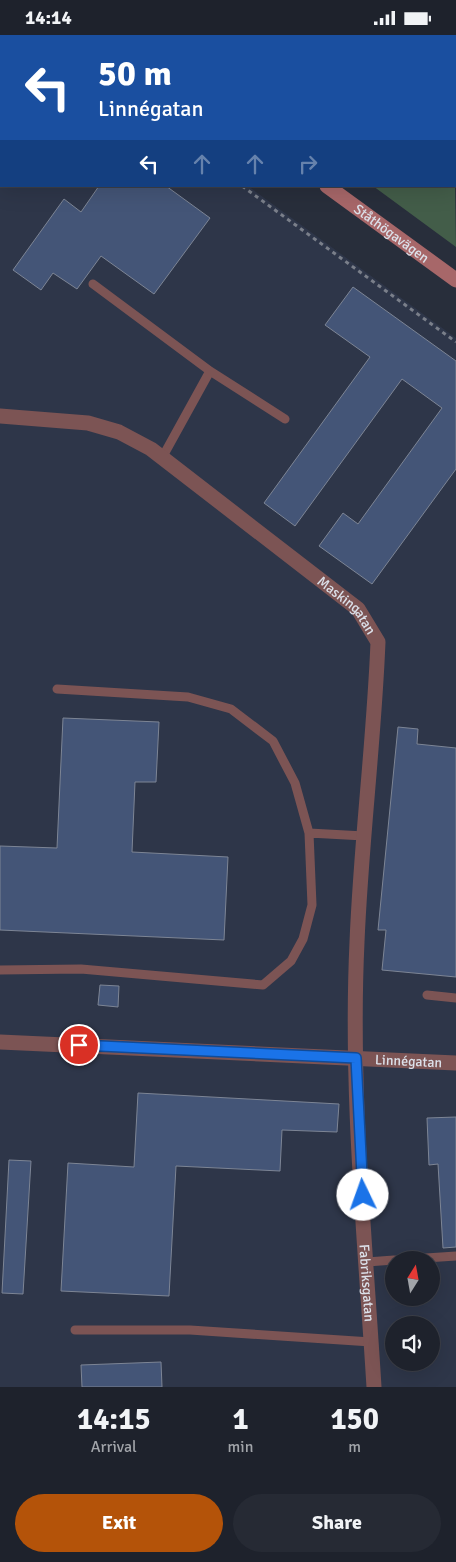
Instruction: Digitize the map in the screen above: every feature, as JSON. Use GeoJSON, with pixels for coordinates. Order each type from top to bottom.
{"type":"FeatureCollection","features":[{"type":"Feature","properties":{"kind":"main road","name":"Ståthögavägen"},"geometry":{"type":"LineString","coordinates":[[327,187],[456,280]]}},
{"type":"Feature","properties":{"kind":"street","name":"Maskingatan"},"geometry":{"type":"LineString","coordinates":[[0,416],[88,423],[119,433],[151,449],[358,609],[378,641],[356,943],[356,1058]]}},
{"type":"Feature","properties":{"kind":"street","name":"Linnégatan"},"geometry":{"type":"LineString","coordinates":[[0,1042],[456,1063]]}},
{"type":"Feature","properties":{"kind":"street","name":"Fabriksgatan"},"geometry":{"type":"LineString","coordinates":[[356,1058],[374,1387]]}},
{"type":"Feature","properties":{"kind":"lane"},"geometry":{"type":"LineString","coordinates":[[93,284],[210,371],[285,419]]}},
{"type":"Feature","properties":{"kind":"lane"},"geometry":{"type":"LineString","coordinates":[[162,458],[210,371]]}},
{"type":"Feature","properties":{"kind":"lane"},"geometry":{"type":"LineString","coordinates":[[0,970],[81,969],[263,985],[291,961],[303,939],[312,905],[310,833],[295,783],[272,741],[231,709],[188,697],[56,689]]}},
{"type":"Feature","properties":{"kind":"lane"},"geometry":{"type":"LineString","coordinates":[[310,833],[364,836]]}},
{"type":"Feature","properties":{"kind":"lane"},"geometry":{"type":"LineString","coordinates":[[427,995],[456,998]]}},
{"type":"Feature","properties":{"kind":"lane"},"geometry":{"type":"LineString","coordinates":[[440,1257],[456,1256]]}},
{"type":"Feature","properties":{"kind":"lane"},"geometry":{"type":"LineString","coordinates":[[367,1262],[385,1261]]}},
{"type":"Feature","properties":{"kind":"lane"},"geometry":{"type":"LineString","coordinates":[[75,1330],[190,1330],[371,1342]]}},
{"type":"Feature","properties":{"kind":"path"},"geometry":{"type":"LineString","coordinates":[[243,187],[456,342]]}},
{"type":"Feature","properties":{"kind":"shaded area"},"geometry":{"type":"Polygon","coordinates":[[[0,187],[249,187],[456,338],[456,1387],[0,1387],[0,187]]]}},
{"type":"Feature","properties":{"kind":"green space"},"geometry":{"type":"Polygon","coordinates":[[[374,187],[455,187],[456,247],[374,187]]]}},
{"type":"Feature","properties":{"kind":"building"},"geometry":{"type":"Polygon","coordinates":[[[98,187],[167,187],[210,218],[154,294],[101,256],[77,289],[53,273],[41,290],[13,270],[64,199],[81,212],[98,187]]]}},
{"type":"Feature","properties":{"kind":"building"},"geometry":{"type":"Polygon","coordinates":[[[353,287],[456,361],[456,469],[372,584],[319,546],[343,513],[358,524],[442,408],[402,379],[295,526],[264,503],[370,357],[325,325],[353,287]]]}},
{"type":"Feature","properties":{"kind":"building"},"geometry":{"type":"Polygon","coordinates":[[[63,718],[159,722],[156,782],[135,782],[132,852],[228,857],[224,940],[0,930],[0,846],[57,848],[63,718]]]}},
{"type":"Feature","properties":{"kind":"building"},"geometry":{"type":"Polygon","coordinates":[[[398,727],[418,729],[417,744],[456,748],[456,977],[382,970],[386,930],[378,930],[398,727]]]}},
{"type":"Feature","properties":{"kind":"building"},"geometry":{"type":"Polygon","coordinates":[[[100,985],[119,986],[118,1007],[98,1005],[100,985]]]}},
{"type":"Feature","properties":{"kind":"building"},"geometry":{"type":"Polygon","coordinates":[[[138,1093],[339,1104],[337,1132],[282,1130],[280,1171],[176,1166],[169,1296],[61,1291],[68,1163],[134,1167],[138,1093]]]}},
{"type":"Feature","properties":{"kind":"building"},"geometry":{"type":"Polygon","coordinates":[[[456,1117],[456,1247],[443,1248],[438,1164],[429,1165],[427,1118],[456,1117]]]}},
{"type":"Feature","properties":{"kind":"building"},"geometry":{"type":"Polygon","coordinates":[[[9,1160],[31,1161],[23,1294],[2,1293],[9,1160]]]}},
{"type":"Feature","properties":{"kind":"building"},"geometry":{"type":"Polygon","coordinates":[[[161,1362],[162,1387],[82,1387],[81,1365],[161,1362]]]}},
{"type":"Feature","properties":{"kind":"route"},"geometry":{"type":"LineString","coordinates":[[79,1045],[356,1058],[363,1195]]}}]}
